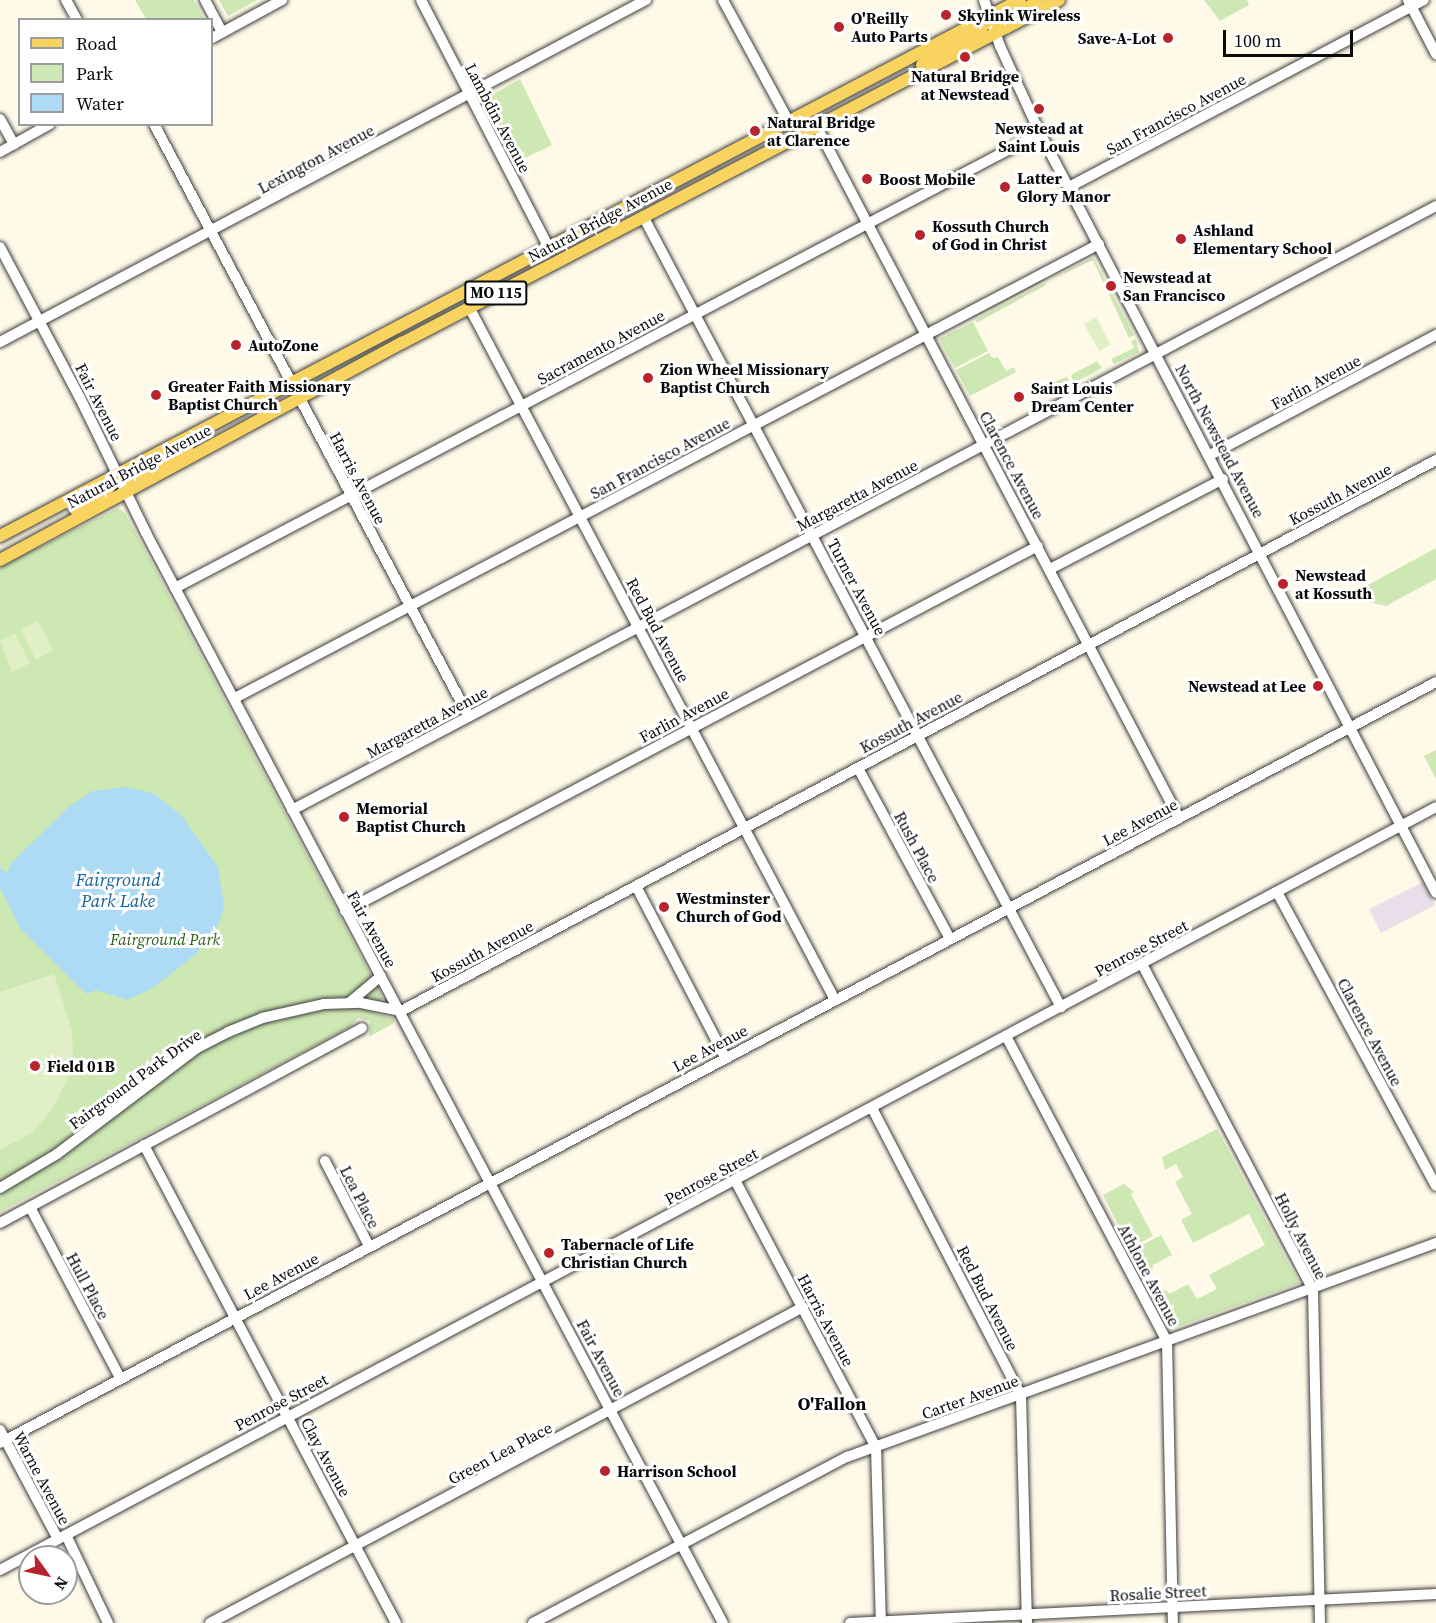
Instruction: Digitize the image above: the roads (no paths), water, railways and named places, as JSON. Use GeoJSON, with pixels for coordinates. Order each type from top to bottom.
{"type":"FeatureCollection","features":[{"type":"Feature","properties":{"kind":"main road","name":"Natural Bridge Avenue"},"geometry":{"type":"LineString","coordinates":[[0,536],[550,250],[1020,0]]}},
{"type":"Feature","properties":{"kind":"main road"},"geometry":{"type":"LineString","coordinates":[[995,34],[1002,22],[1039,0]]}},
{"type":"Feature","properties":{"kind":"main road","name":"Natural Bridge Avenue"},"geometry":{"type":"LineString","coordinates":[[0,560],[470,307],[898,86],[1059,0]]}},
{"type":"Feature","properties":{"kind":"main road"},"geometry":{"type":"LineString","coordinates":[[898,86],[930,59],[979,31],[990,16]]}},
{"type":"Feature","properties":{"kind":"main road"},"geometry":{"type":"LineString","coordinates":[[126,492],[143,472],[193,444],[219,422]]}},
{"type":"Feature","properties":{"kind":"main road"},"geometry":{"type":"LineString","coordinates":[[32,543],[57,521],[104,494],[118,474]]}},
{"type":"Feature","properties":{"kind":"street"},"geometry":{"type":"LineString","coordinates":[[66,0],[76,18]]}},
{"type":"Feature","properties":{"kind":"street"},"geometry":{"type":"LineString","coordinates":[[205,0],[222,32]]}},
{"type":"Feature","properties":{"kind":"street"},"geometry":{"type":"LineString","coordinates":[[213,37],[282,0]]}},
{"type":"Feature","properties":{"kind":"street","name":"Lambdin Avenue"},"geometry":{"type":"LineString","coordinates":[[421,0],[550,250]]}},
{"type":"Feature","properties":{"kind":"street","name":"Lexington Avenue"},"geometry":{"type":"LineString","coordinates":[[0,342],[210,233],[646,0]]}},
{"type":"Feature","properties":{"kind":"street"},"geometry":{"type":"LineString","coordinates":[[723,0],[789,122]]}},
{"type":"Feature","properties":{"kind":"street","name":"North Newstead Avenue"},"geometry":{"type":"LineString","coordinates":[[984,0],[995,34],[1040,134],[1223,479],[1349,728],[1436,893]]}},
{"type":"Feature","properties":{"kind":"street","name":"San Francisco Avenue"},"geometry":{"type":"LineString","coordinates":[[1069,187],[1409,3],[1424,0]]}},
{"type":"Feature","properties":{"kind":"street"},"geometry":{"type":"LineString","coordinates":[[1409,3],[1436,54]]}},
{"type":"Feature","properties":{"kind":"street"},"geometry":{"type":"LineString","coordinates":[[0,119],[14,144]]}},
{"type":"Feature","properties":{"kind":"street"},"geometry":{"type":"LineString","coordinates":[[0,152],[46,126]]}},
{"type":"Feature","properties":{"kind":"street","name":"Harris Avenue"},"geometry":{"type":"LineString","coordinates":[[155,126],[469,717]]}},
{"type":"Feature","properties":{"kind":"street","name":"Clarence Avenue"},"geometry":{"type":"LineString","coordinates":[[817,127],[1090,644],[1179,818]]}},
{"type":"Feature","properties":{"kind":"street","name":"Sacramento Avenue"},"geometry":{"type":"LineString","coordinates":[[175,588],[1040,134]]}},
{"type":"Feature","properties":{"kind":"street","name":"Margaretta Avenue"},"geometry":{"type":"LineString","coordinates":[[292,810],[813,537],[984,444],[1436,206]]}},
{"type":"Feature","properties":{"kind":"street","name":"Turner Avenue"},"geometry":{"type":"LineString","coordinates":[[643,216],[1009,909]]}},
{"type":"Feature","properties":{"kind":"street","name":"San Francisco Avenue"},"geometry":{"type":"LineString","coordinates":[[235,698],[1098,244]]}},
{"type":"Feature","properties":{"kind":"street","name":"Fair Avenue"},"geometry":{"type":"LineString","coordinates":[[0,247],[175,588],[235,698],[345,911],[492,1182],[723,1623]]}},
{"type":"Feature","properties":{"kind":"street","name":"Red Bud Avenue"},"geometry":{"type":"LineString","coordinates":[[470,307],[835,1000]]}},
{"type":"Feature","properties":{"kind":"street","name":"Farlin Avenue"},"geometry":{"type":"LineString","coordinates":[[1210,455],[1436,335]]}},
{"type":"Feature","properties":{"kind":"street","name":"Kossuth Avenue"},"geometry":{"type":"LineString","coordinates":[[401,1011],[1436,460]]}},
{"type":"Feature","properties":{"kind":"street"},"geometry":{"type":"LineString","coordinates":[[1050,569],[1223,479]]}},
{"type":"Feature","properties":{"kind":"street","name":"Farlin Avenue"},"geometry":{"type":"LineString","coordinates":[[345,911],[1038,546]]}},
{"type":"Feature","properties":{"kind":"street","name":"Lee Avenue"},"geometry":{"type":"LineString","coordinates":[[2,1438],[235,1318],[1436,682]]}},
{"type":"Feature","properties":{"kind":"street","name":"Rush Place"},"geometry":{"type":"LineString","coordinates":[[858,768],[950,939]]}},
{"type":"Feature","properties":{"kind":"street","name":"Penrose Street"},"geometry":{"type":"LineString","coordinates":[[0,1570],[287,1415],[544,1282],[1436,807]]}},
{"type":"Feature","properties":{"kind":"street"},"geometry":{"type":"LineString","coordinates":[[636,886],[725,1057]]}},
{"type":"Feature","properties":{"kind":"street","name":"Clarence Avenue"},"geometry":{"type":"LineString","coordinates":[[1277,892],[1436,1186]]}},
{"type":"Feature","properties":{"kind":"street"},"geometry":{"type":"LineString","coordinates":[[1009,909],[1060,1007]]}},
{"type":"Feature","properties":{"kind":"street","name":"Holly Avenue"},"geometry":{"type":"LineString","coordinates":[[1142,964],[1313,1290],[1320,1623]]}},
{"type":"Feature","properties":{"kind":"street"},"geometry":{"type":"LineString","coordinates":[[351,1002],[381,975]]}},
{"type":"Feature","properties":{"kind":"street","name":"Fairground Park Drive"},"geometry":{"type":"LineString","coordinates":[[0,1188],[57,1154],[197,1048],[228,1032],[295,1009],[351,1002],[401,1011]]}},
{"type":"Feature","properties":{"kind":"street"},"geometry":{"type":"LineString","coordinates":[[0,1223],[362,1028]]}},
{"type":"Feature","properties":{"kind":"street","name":"Athlone Avenue"},"geometry":{"type":"LineString","coordinates":[[1006,1036],[1167,1342],[1173,1623]]}},
{"type":"Feature","properties":{"kind":"street","name":"Red Bud Avenue"},"geometry":{"type":"LineString","coordinates":[[872,1108],[1021,1395],[1027,1618]]}},
{"type":"Feature","properties":{"kind":"street","name":"Clay Avenue"},"geometry":{"type":"LineString","coordinates":[[144,1145],[396,1623]]}},
{"type":"Feature","properties":{"kind":"street","name":"Lea Place"},"geometry":{"type":"LineString","coordinates":[[325,1161],[369,1246]]}},
{"type":"Feature","properties":{"kind":"street","name":"Harris Avenue"},"geometry":{"type":"LineString","coordinates":[[735,1180],[876,1447],[881,1622]]}},
{"type":"Feature","properties":{"kind":"street","name":"Hull Place"},"geometry":{"type":"LineString","coordinates":[[30,1207],[120,1378]]}},
{"type":"Feature","properties":{"kind":"street","name":"Carter Avenue"},"geometry":{"type":"LineString","coordinates":[[533,1623],[835,1462],[1313,1290],[1436,1243]]}},
{"type":"Feature","properties":{"kind":"street","name":"Green Lea Place"},"geometry":{"type":"LineString","coordinates":[[210,1623],[612,1412],[803,1307]]}},
{"type":"Feature","properties":{"kind":"street","name":"Warne Avenue"},"geometry":{"type":"LineString","coordinates":[[2,1438],[62,1537],[108,1623]]}},
{"type":"Feature","properties":{"kind":"street","name":"Rosalie Street"},"geometry":{"type":"LineString","coordinates":[[850,1623],[1027,1618],[1173,1607],[1436,1594]]}},
{"type":"Feature","properties":{"kind":"water","name":"Fairground Park Lake"},"geometry":{"type":"Polygon","coordinates":[[[125,787],[153,793],[181,815],[218,867],[224,906],[218,926],[196,954],[153,988],[127,1000],[96,990],[87,994],[20,928],[0,888],[0,864],[1,870],[8,872],[11,863],[71,805],[93,791],[125,787]]]}},
{"type":"Feature","properties":{"kind":"place","name":"Skylink Wireless"},"geometry":{"type":"Point","coordinates":[946,15]}},
{"type":"Feature","properties":{"kind":"place","name":"O'Reilly Auto Parts"},"geometry":{"type":"Point","coordinates":[839,27]}},
{"type":"Feature","properties":{"kind":"place","name":"Save-A-Lot"},"geometry":{"type":"Point","coordinates":[1168,38]}},
{"type":"Feature","properties":{"kind":"place","name":"Natural Bridge at Newstead"},"geometry":{"type":"Point","coordinates":[965,57]}},
{"type":"Feature","properties":{"kind":"place","name":"Newstead at Saint Louis"},"geometry":{"type":"Point","coordinates":[1039,109]}},
{"type":"Feature","properties":{"kind":"place","name":"Natural Bridge at Clarence"},"geometry":{"type":"Point","coordinates":[755,131]}},
{"type":"Feature","properties":{"kind":"place","name":"Boost Mobile"},"geometry":{"type":"Point","coordinates":[867,179]}},
{"type":"Feature","properties":{"kind":"place","name":"Latter Glory Manor"},"geometry":{"type":"Point","coordinates":[1005,187]}},
{"type":"Feature","properties":{"kind":"place","name":"Kossuth Church of God in Christ"},"geometry":{"type":"Point","coordinates":[920,235]}},
{"type":"Feature","properties":{"kind":"place","name":"Ashland Elementary School"},"geometry":{"type":"Point","coordinates":[1181,239]}},
{"type":"Feature","properties":{"kind":"place","name":"Newstead at San Francisco"},"geometry":{"type":"Point","coordinates":[1111,286]}},
{"type":"Feature","properties":{"kind":"place","name":"AutoZone"},"geometry":{"type":"Point","coordinates":[236,345]}},
{"type":"Feature","properties":{"kind":"place","name":"Zion Wheel Missionary Baptist Church"},"geometry":{"type":"Point","coordinates":[648,378]}},
{"type":"Feature","properties":{"kind":"place","name":"Greater Faith Missionary Baptist Church"},"geometry":{"type":"Point","coordinates":[156,395]}},
{"type":"Feature","properties":{"kind":"place","name":"Saint Louis Dream Center"},"geometry":{"type":"Point","coordinates":[1019,397]}},
{"type":"Feature","properties":{"kind":"place","name":"Newstead at Kossuth"},"geometry":{"type":"Point","coordinates":[1283,584]}},
{"type":"Feature","properties":{"kind":"place","name":"Newstead at Lee"},"geometry":{"type":"Point","coordinates":[1318,686]}},
{"type":"Feature","properties":{"kind":"place","name":"Memorial Baptist Church"},"geometry":{"type":"Point","coordinates":[344,817]}},
{"type":"Feature","properties":{"kind":"place","name":"Westminster Church of God"},"geometry":{"type":"Point","coordinates":[664,907]}},
{"type":"Feature","properties":{"kind":"place","name":"Field 01B"},"geometry":{"type":"Point","coordinates":[35,1066]}},
{"type":"Feature","properties":{"kind":"place","name":"Tabernacle of Life Christian Church"},"geometry":{"type":"Point","coordinates":[549,1253]}},
{"type":"Feature","properties":{"kind":"place","name":"Harrison School"},"geometry":{"type":"Point","coordinates":[605,1471]}},
{"type":"Feature","properties":{"kind":"district","name":"O'Fallon"},"geometry":{"type":"Point","coordinates":[832,1404]}},
{"type":"Feature","properties":{"kind":"park label","name":"Fairground Park"},"geometry":{"type":"Point","coordinates":[165,939]}}]}
